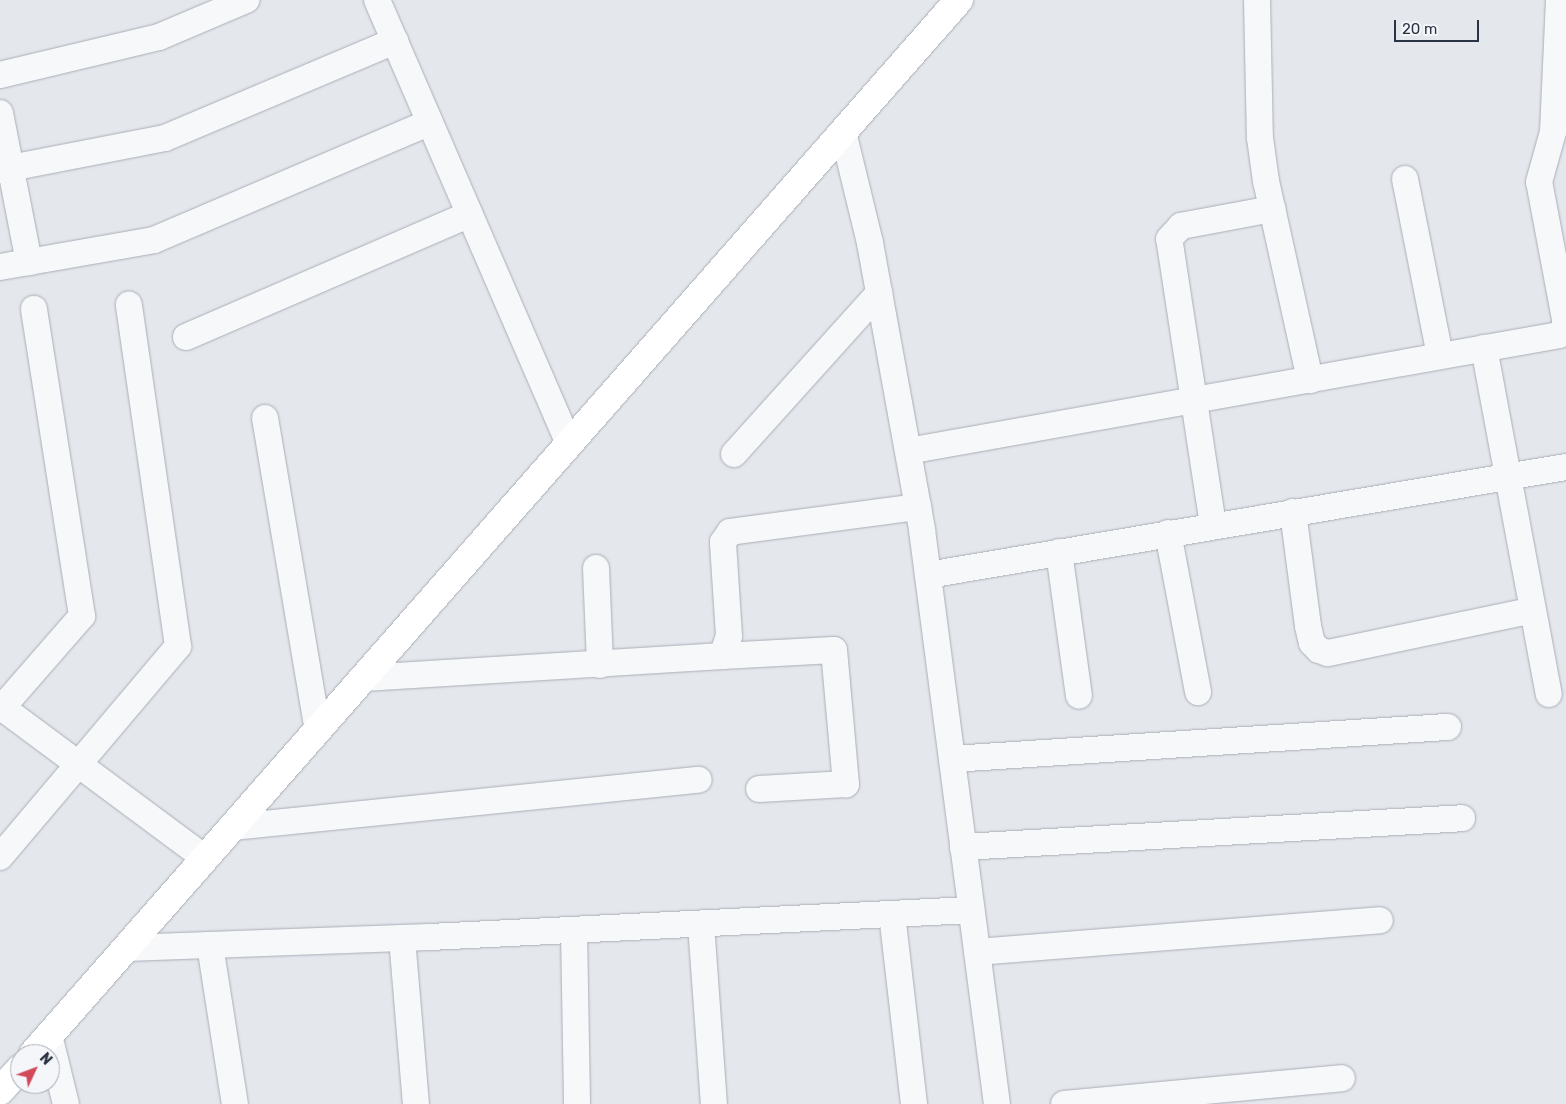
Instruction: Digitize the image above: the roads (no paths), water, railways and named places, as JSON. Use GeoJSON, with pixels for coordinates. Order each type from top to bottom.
{"type":"FeatureCollection","features":[{"type":"Feature","properties":{"kind":"main road"},"geometry":{"type":"LineString","coordinates":[[42,1044],[959,0]]}},
{"type":"Feature","properties":{"kind":"main road"},"geometry":{"type":"LineString","coordinates":[[0,1091],[10,1080]]}},
{"type":"Feature","properties":{"kind":"street"},"geometry":{"type":"LineString","coordinates":[[0,75],[160,37],[246,0]]}},
{"type":"Feature","properties":{"kind":"street"},"geometry":{"type":"LineString","coordinates":[[377,0],[569,444]]}},
{"type":"Feature","properties":{"kind":"street"},"geometry":{"type":"LineString","coordinates":[[1257,0],[1260,138],[1272,209],[1310,380]]}},
{"type":"Feature","properties":{"kind":"street"},"geometry":{"type":"LineString","coordinates":[[908,451],[1194,402],[1559,335],[1565,328],[1540,182],[1554,132],[1559,0]]}},
{"type":"Feature","properties":{"kind":"street"},"geometry":{"type":"LineString","coordinates":[[5,169],[165,138],[395,40]]}},
{"type":"Feature","properties":{"kind":"street"},"geometry":{"type":"LineString","coordinates":[[0,113],[5,169],[29,262]]}},
{"type":"Feature","properties":{"kind":"street"},"geometry":{"type":"LineString","coordinates":[[0,267],[154,240],[430,122]]}},
{"type":"Feature","properties":{"kind":"street"},"geometry":{"type":"LineString","coordinates":[[843,132],[879,293],[918,507],[997,1104]]}},
{"type":"Feature","properties":{"kind":"street"},"geometry":{"type":"LineString","coordinates":[[1406,179],[1440,356]]}},
{"type":"Feature","properties":{"kind":"street"},"geometry":{"type":"LineString","coordinates":[[1213,525],[1169,254],[1171,234],[1181,226],[1272,209]]}},
{"type":"Feature","properties":{"kind":"street"},"geometry":{"type":"LineString","coordinates":[[186,336],[470,214]]}},
{"type":"Feature","properties":{"kind":"street"},"geometry":{"type":"LineString","coordinates":[[734,454],[879,293]]}},
{"type":"Feature","properties":{"kind":"street"},"geometry":{"type":"LineString","coordinates":[[0,857],[178,646],[130,306]]}},
{"type":"Feature","properties":{"kind":"street"},"geometry":{"type":"LineString","coordinates":[[34,309],[82,616],[1,708],[206,858]]}},
{"type":"Feature","properties":{"kind":"street"},"geometry":{"type":"LineString","coordinates":[[1484,348],[1550,694]]}},
{"type":"Feature","properties":{"kind":"street"},"geometry":{"type":"LineString","coordinates":[[265,418],[318,730]]}},
{"type":"Feature","properties":{"kind":"street"},"geometry":{"type":"LineString","coordinates":[[928,575],[1213,525],[1566,467]]}},
{"type":"Feature","properties":{"kind":"street"},"geometry":{"type":"LineString","coordinates":[[722,656],[729,636],[723,542],[730,532],[739,528],[918,507]]}},
{"type":"Feature","properties":{"kind":"street"},"geometry":{"type":"LineString","coordinates":[[1294,512],[1308,626],[1312,643],[1319,650],[1328,653],[1534,610]]}},
{"type":"Feature","properties":{"kind":"street"},"geometry":{"type":"LineString","coordinates":[[1168,533],[1198,692]]}},
{"type":"Feature","properties":{"kind":"street"},"geometry":{"type":"LineString","coordinates":[[1058,552],[1080,696]]}},
{"type":"Feature","properties":{"kind":"street"},"geometry":{"type":"LineString","coordinates":[[596,568],[600,665]]}},
{"type":"Feature","properties":{"kind":"street"},"geometry":{"type":"LineString","coordinates":[[364,678],[834,650],[846,784],[759,789]]}},
{"type":"Feature","properties":{"kind":"street"},"geometry":{"type":"LineString","coordinates":[[952,758],[1448,728]]}},
{"type":"Feature","properties":{"kind":"street"},"geometry":{"type":"LineString","coordinates":[[233,827],[699,780]]}},
{"type":"Feature","properties":{"kind":"street"},"geometry":{"type":"LineString","coordinates":[[964,847],[1462,818]]}},
{"type":"Feature","properties":{"kind":"street"},"geometry":{"type":"LineString","coordinates":[[126,948],[402,938],[972,910]]}},
{"type":"Feature","properties":{"kind":"street"},"geometry":{"type":"LineString","coordinates":[[892,914],[914,1104]]}},
{"type":"Feature","properties":{"kind":"street"},"geometry":{"type":"LineString","coordinates":[[977,952],[1380,920]]}},
{"type":"Feature","properties":{"kind":"street"},"geometry":{"type":"LineString","coordinates":[[701,924],[714,1104]]}},
{"type":"Feature","properties":{"kind":"street"},"geometry":{"type":"LineString","coordinates":[[574,930],[577,1104]]}},
{"type":"Feature","properties":{"kind":"street"},"geometry":{"type":"LineString","coordinates":[[402,938],[416,1104]]}},
{"type":"Feature","properties":{"kind":"street"},"geometry":{"type":"LineString","coordinates":[[210,945],[235,1104]]}},
{"type":"Feature","properties":{"kind":"street"},"geometry":{"type":"LineString","coordinates":[[1064,1104],[1342,1078]]}},
{"type":"Feature","properties":{"kind":"street"},"geometry":{"type":"LineString","coordinates":[[60,1090],[66,1104]]}}]}
